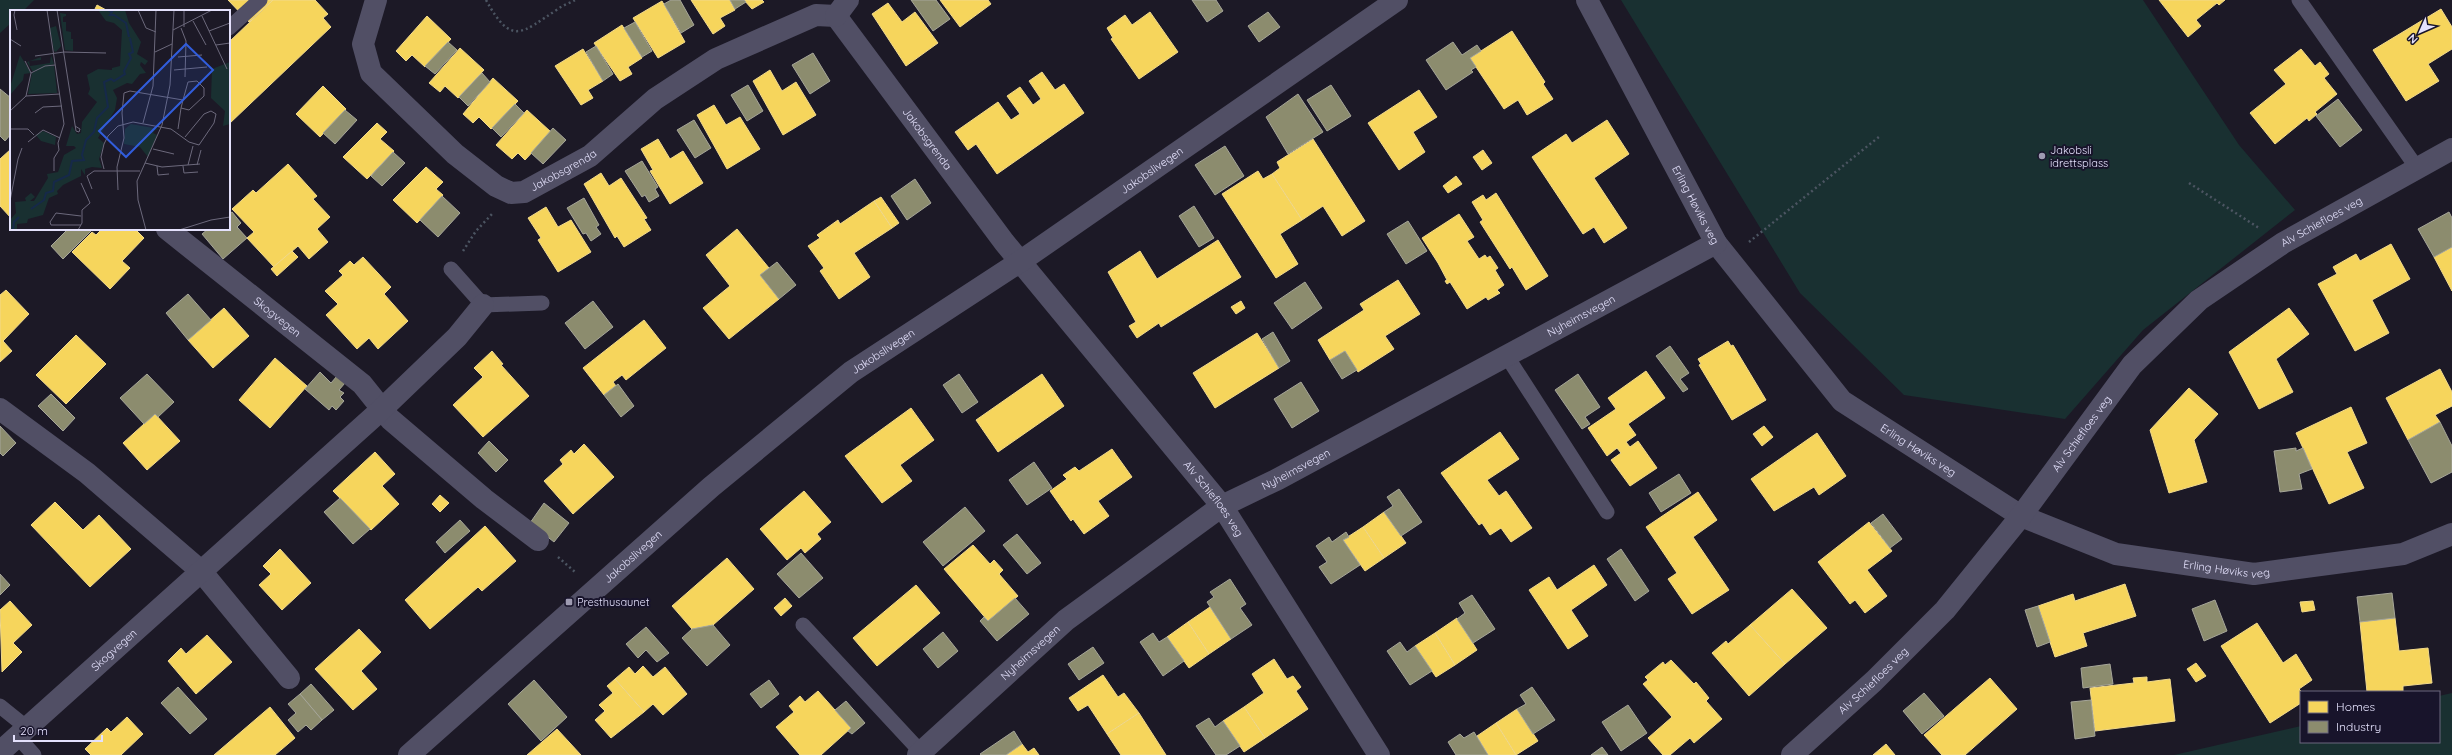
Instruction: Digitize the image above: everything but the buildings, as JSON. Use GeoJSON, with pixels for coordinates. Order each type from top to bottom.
{"type":"FeatureCollection","features":[{"type":"Feature","properties":{"kind":"street"},"geometry":{"type":"LineString","coordinates":[[376,0],[363,44],[371,72],[455,154],[496,186],[511,193]]}},
{"type":"Feature","properties":{"kind":"street","name":"Jakobslivegen"},"geometry":{"type":"LineString","coordinates":[[409,755],[711,487],[819,397],[871,358],[1021,261],[1397,0]]}},
{"type":"Feature","properties":{"kind":"street","name":"Erling Høviks veg"},"geometry":{"type":"LineString","coordinates":[[1587,0],[1722,251],[1842,401],[2022,516],[2116,554],[2254,574],[2403,554],[2452,534]]}},
{"type":"Feature","properties":{"kind":"street","name":"Jakobsgrenda"},"geometry":{"type":"LineString","coordinates":[[511,193],[524,192],[590,156],[655,99],[716,59],[816,15],[842,8],[1021,261]]}},
{"type":"Feature","properties":{"kind":"street","name":"Alv Schiefloes veg"},"geometry":{"type":"LineString","coordinates":[[1792,755],[1874,681],[1945,610],[2022,516],[2132,365],[2200,300],[2283,243],[2452,149]]}},
{"type":"Feature","properties":{"kind":"street","name":"Skogvegen"},"geometry":{"type":"LineString","coordinates":[[168,230],[362,384],[382,410],[484,499],[538,540]]}},
{"type":"Feature","properties":{"kind":"street","name":"Nyheimsvegen"},"geometry":{"type":"LineString","coordinates":[[920,754],[1066,620],[1222,506],[1278,479],[1506,355],[1722,251]]}},
{"type":"Feature","properties":{"kind":"street","name":"Alv Schiefloes veg"},"geometry":{"type":"LineString","coordinates":[[1021,261],[1222,506],[1378,755]]}},
{"type":"Feature","properties":{"kind":"street","name":"Skogvegen"},"geometry":{"type":"LineString","coordinates":[[0,752],[382,410],[457,337],[484,305]]}},
{"type":"Feature","properties":{"kind":"street"},"geometry":{"type":"LineString","coordinates":[[0,409],[87,473],[201,571],[289,678]]}},
{"type":"Feature","properties":{"kind":"lane"},"geometry":{"type":"LineString","coordinates":[[230,27],[260,0]]}},
{"type":"Feature","properties":{"kind":"lane"},"geometry":{"type":"LineString","coordinates":[[2299,0],[2417,168]]}},
{"type":"Feature","properties":{"kind":"lane"},"geometry":{"type":"LineString","coordinates":[[451,269],[484,305],[542,303]]}},
{"type":"Feature","properties":{"kind":"lane"},"geometry":{"type":"LineString","coordinates":[[1506,355],[1607,512]]}},
{"type":"Feature","properties":{"kind":"lane"},"geometry":{"type":"LineString","coordinates":[[803,625],[920,754]]}},
{"type":"Feature","properties":{"kind":"lane"},"geometry":{"type":"LineString","coordinates":[[0,706],[22,731],[34,755]]}},
{"type":"Feature","properties":{"kind":"path"},"geometry":{"type":"LineString","coordinates":[[486,0],[496,18],[508,30],[522,32],[575,0]]}},
{"type":"Feature","properties":{"kind":"path"},"geometry":{"type":"LineString","coordinates":[[1722,251],[1880,136]]}},
{"type":"Feature","properties":{"kind":"path"},"geometry":{"type":"LineString","coordinates":[[2189,183],[2283,243]]}},
{"type":"Feature","properties":{"kind":"path"},"geometry":{"type":"LineString","coordinates":[[451,269],[476,231],[511,193]]}},
{"type":"Feature","properties":{"kind":"path"},"geometry":{"type":"LineString","coordinates":[[538,540],[596,590]]}},
{"type":"Feature","properties":{"kind":"green space"},"geometry":{"type":"Polygon","coordinates":[[[0,0],[34,0],[24,10],[10,10],[10,24],[0,33],[0,0]]]}},
{"type":"Feature","properties":{"kind":"green space"},"geometry":{"type":"Polygon","coordinates":[[[1621,0],[2143,0],[2239,145],[2295,210],[2143,330],[2065,419],[1904,395],[1800,293],[1621,0]]]}},
{"type":"Feature","properties":{"kind":"green space"},"geometry":{"type":"Polygon","coordinates":[[[2452,693],[2452,755],[2174,755],[2300,726],[2300,743],[2440,743],[2440,696],[2452,693]]]}},
{"type":"Feature","properties":{"kind":"place","name":"Jakobsli idrettsplass"},"geometry":{"type":"Point","coordinates":[2042,156]}},
{"type":"Feature","properties":{"kind":"place","name":"Presthusaunet"},"geometry":{"type":"Point","coordinates":[569,602]}}]}
